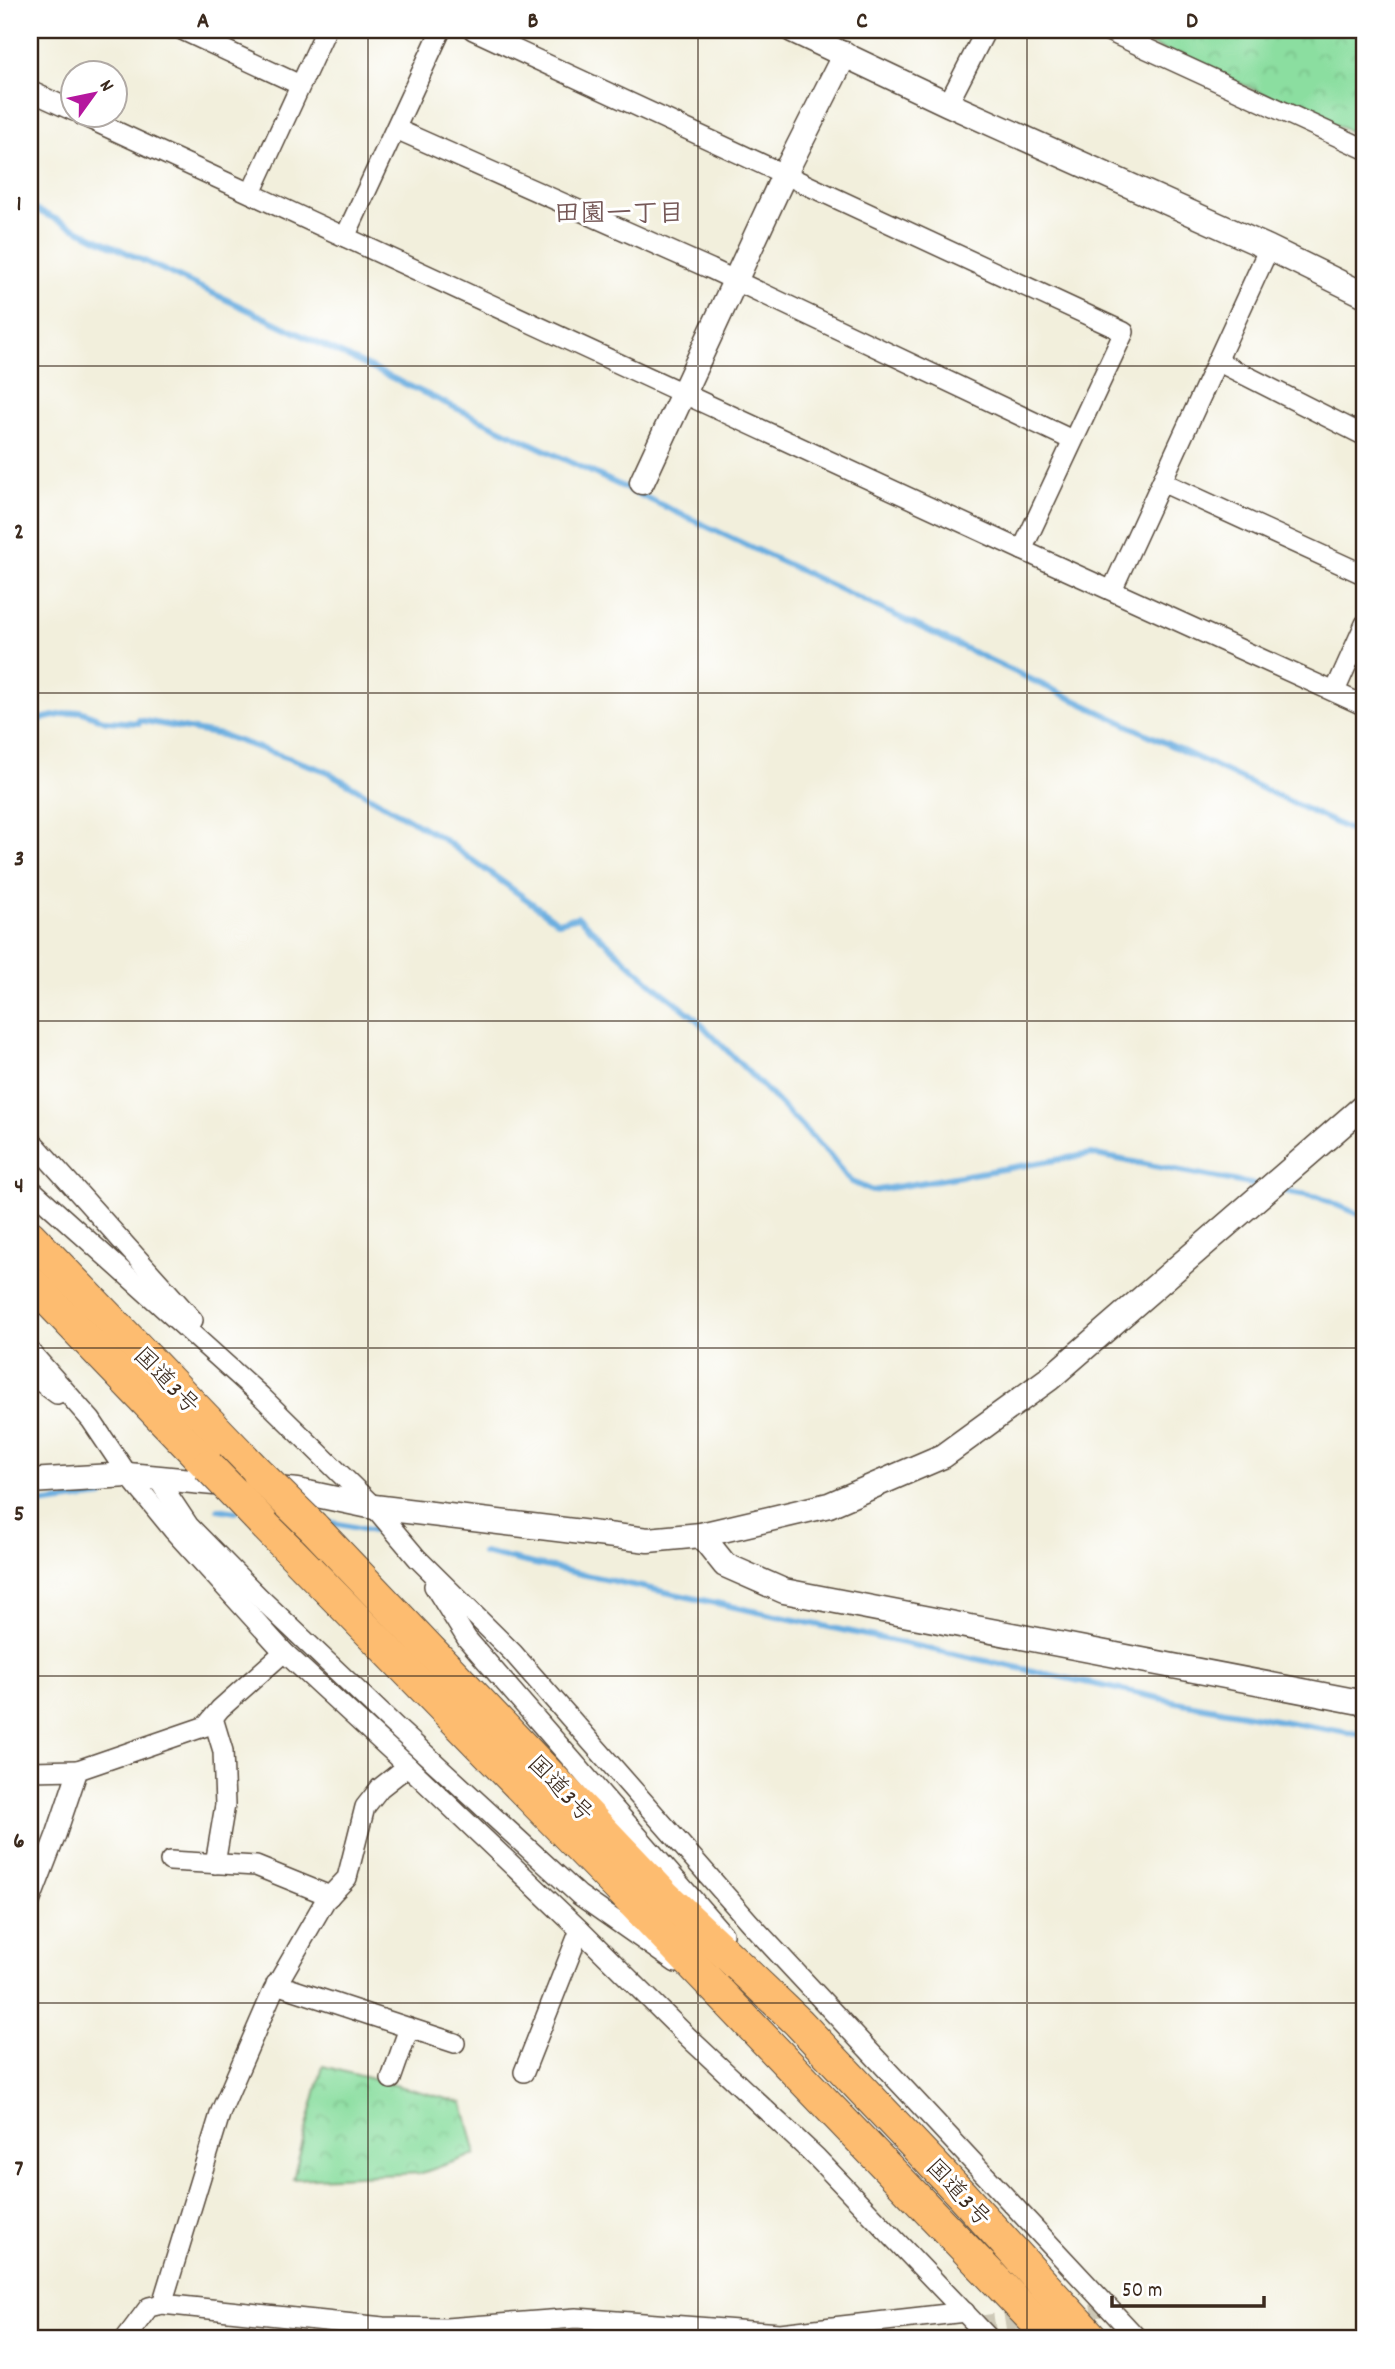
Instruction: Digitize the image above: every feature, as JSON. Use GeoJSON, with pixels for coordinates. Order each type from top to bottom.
{"type":"FeatureCollection","features":[{"type":"Feature","properties":{"kind":"highway","name":"国道3号"},"geometry":{"type":"LineString","coordinates":[[30,1236],[258,1474],[313,1527],[664,1895],[798,2022],[962,2195],[1093,2339]]}},
{"type":"Feature","properties":{"kind":"highway","name":"国道3号"},"geometry":{"type":"LineString","coordinates":[[30,1281],[1052,2339]]}},
{"type":"Feature","properties":{"kind":"street"},"geometry":{"type":"LineString","coordinates":[[182,30],[300,85]]}},
{"type":"Feature","properties":{"kind":"street"},"geometry":{"type":"LineString","coordinates":[[251,193],[326,30]]}},
{"type":"Feature","properties":{"kind":"street"},"geometry":{"type":"LineString","coordinates":[[345,237],[441,30]]}},
{"type":"Feature","properties":{"kind":"street"},"geometry":{"type":"LineString","coordinates":[[473,30],[1124,332],[1022,550]]}},
{"type":"Feature","properties":{"kind":"street"},"geometry":{"type":"LineString","coordinates":[[792,30],[948,104],[1269,248],[1365,295]]}},
{"type":"Feature","properties":{"kind":"street"},"geometry":{"type":"LineString","coordinates":[[948,104],[986,30]]}},
{"type":"Feature","properties":{"kind":"street"},"geometry":{"type":"LineString","coordinates":[[1112,31],[1365,149]]}},
{"type":"Feature","properties":{"kind":"street"},"geometry":{"type":"LineString","coordinates":[[642,482],[785,173],[845,54]]}},
{"type":"Feature","properties":{"kind":"street"},"geometry":{"type":"LineString","coordinates":[[30,91],[60,105]]}},
{"type":"Feature","properties":{"kind":"street"},"geometry":{"type":"LineString","coordinates":[[396,129],[734,281],[1072,440]]}},
{"type":"Feature","properties":{"kind":"street"},"geometry":{"type":"LineString","coordinates":[[114,130],[682,394],[1365,706]]}},
{"type":"Feature","properties":{"kind":"street"},"geometry":{"type":"LineString","coordinates":[[1112,590],[1269,248]]}},
{"type":"Feature","properties":{"kind":"street"},"geometry":{"type":"LineString","coordinates":[[1217,361],[1365,436]]}},
{"type":"Feature","properties":{"kind":"street"},"geometry":{"type":"LineString","coordinates":[[1162,482],[1365,575]]}},
{"type":"Feature","properties":{"kind":"street"},"geometry":{"type":"LineString","coordinates":[[1335,691],[1365,624]]}},
{"type":"Feature","properties":{"kind":"street"},"geometry":{"type":"LineString","coordinates":[[30,1481],[128,1475],[298,1491],[374,1507],[648,1540],[701,1535],[830,1505],[943,1456],[1050,1378],[1365,1105]]}},
{"type":"Feature","properties":{"kind":"street"},"geometry":{"type":"LineString","coordinates":[[30,1139],[261,1396]]}},
{"type":"Feature","properties":{"kind":"street"},"geometry":{"type":"LineString","coordinates":[[30,1188],[261,1396],[374,1507],[417,1558],[513,1653],[750,1923],[1138,2339]]}},
{"type":"Feature","properties":{"kind":"street"},"geometry":{"type":"LineString","coordinates":[[30,1351],[91,1420],[128,1475],[173,1530],[284,1652],[408,1766],[817,2158],[990,2339]]}},
{"type":"Feature","properties":{"kind":"street"},"geometry":{"type":"LineString","coordinates":[[30,1374],[91,1420]]}},
{"type":"Feature","properties":{"kind":"street"},"geometry":{"type":"LineString","coordinates":[[157,1478],[189,1526],[259,1597],[579,1895],[717,1992]]}},
{"type":"Feature","properties":{"kind":"street"},"geometry":{"type":"LineString","coordinates":[[701,1535],[725,1565],[784,1591],[1365,1703]]}},
{"type":"Feature","properties":{"kind":"street"},"geometry":{"type":"LineString","coordinates":[[417,1558],[467,1639],[798,2022]]}},
{"type":"Feature","properties":{"kind":"street"},"geometry":{"type":"LineString","coordinates":[[30,1770],[78,1770],[206,1726],[284,1652]]}},
{"type":"Feature","properties":{"kind":"street"},"geometry":{"type":"LineString","coordinates":[[213,1718],[223,1751],[225,1805],[215,1864]]}},
{"type":"Feature","properties":{"kind":"street"},"geometry":{"type":"LineString","coordinates":[[162,2304],[222,2111],[276,1984],[330,1896],[347,1878],[365,1807],[380,1788],[408,1766]]}},
{"type":"Feature","properties":{"kind":"street"},"geometry":{"type":"LineString","coordinates":[[30,1902],[78,1770]]}},
{"type":"Feature","properties":{"kind":"street"},"geometry":{"type":"LineString","coordinates":[[170,1861],[256,1866],[330,1896]]}},
{"type":"Feature","properties":{"kind":"street"},"geometry":{"type":"LineString","coordinates":[[524,2072],[580,1930]]}},
{"type":"Feature","properties":{"kind":"street"},"geometry":{"type":"LineString","coordinates":[[276,1984],[455,2043]]}},
{"type":"Feature","properties":{"kind":"street"},"geometry":{"type":"LineString","coordinates":[[391,2079],[409,2028]]}},
{"type":"Feature","properties":{"kind":"street"},"geometry":{"type":"LineString","coordinates":[[125,2339],[149,2307],[162,2304],[383,2328],[446,2328],[576,2318],[780,2333],[965,2312]]}},
{"type":"Feature","properties":{"kind":"green space"},"geometry":{"type":"Polygon","coordinates":[[[1128,30],[1365,30],[1365,136],[1124,33],[1128,30]]]}},
{"type":"Feature","properties":{"kind":"green space"},"geometry":{"type":"Polygon","coordinates":[[[323,2066],[463,2103],[476,2154],[422,2173],[293,2179],[323,2066]]]}},
{"type":"Feature","properties":{"kind":"waterway"},"geometry":{"type":"LineString","coordinates":[[30,207],[1365,837]]}},
{"type":"Feature","properties":{"kind":"waterway"},"geometry":{"type":"LineString","coordinates":[[30,721],[80,711],[106,721],[139,723],[139,720],[221,735],[326,771],[443,839],[558,922],[578,917],[652,984],[693,1016],[830,1155],[850,1181],[872,1191],[1091,1154],[1261,1186]]}},
{"type":"Feature","properties":{"kind":"waterway"},"geometry":{"type":"LineString","coordinates":[[1278,1190],[1318,1197],[1365,1217]]}},
{"type":"Feature","properties":{"kind":"waterway"},"geometry":{"type":"LineString","coordinates":[[30,1505],[102,1496]]}},
{"type":"Feature","properties":{"kind":"waterway"},"geometry":{"type":"LineString","coordinates":[[218,1509],[236,1512]]}},
{"type":"Feature","properties":{"kind":"waterway"},"geometry":{"type":"LineString","coordinates":[[324,1521],[373,1531]]}},
{"type":"Feature","properties":{"kind":"waterway"},"geometry":{"type":"LineString","coordinates":[[483,1553],[1182,1703],[1365,1736]]}},
{"type":"Feature","properties":{"kind":"tunnel"},"geometry":{"type":"LineString","coordinates":[[976,2326],[1107,2306]]}},
{"type":"Feature","properties":{"kind":"district","name":"田園一丁目"},"geometry":{"type":"Point","coordinates":[619,212]}}]}
